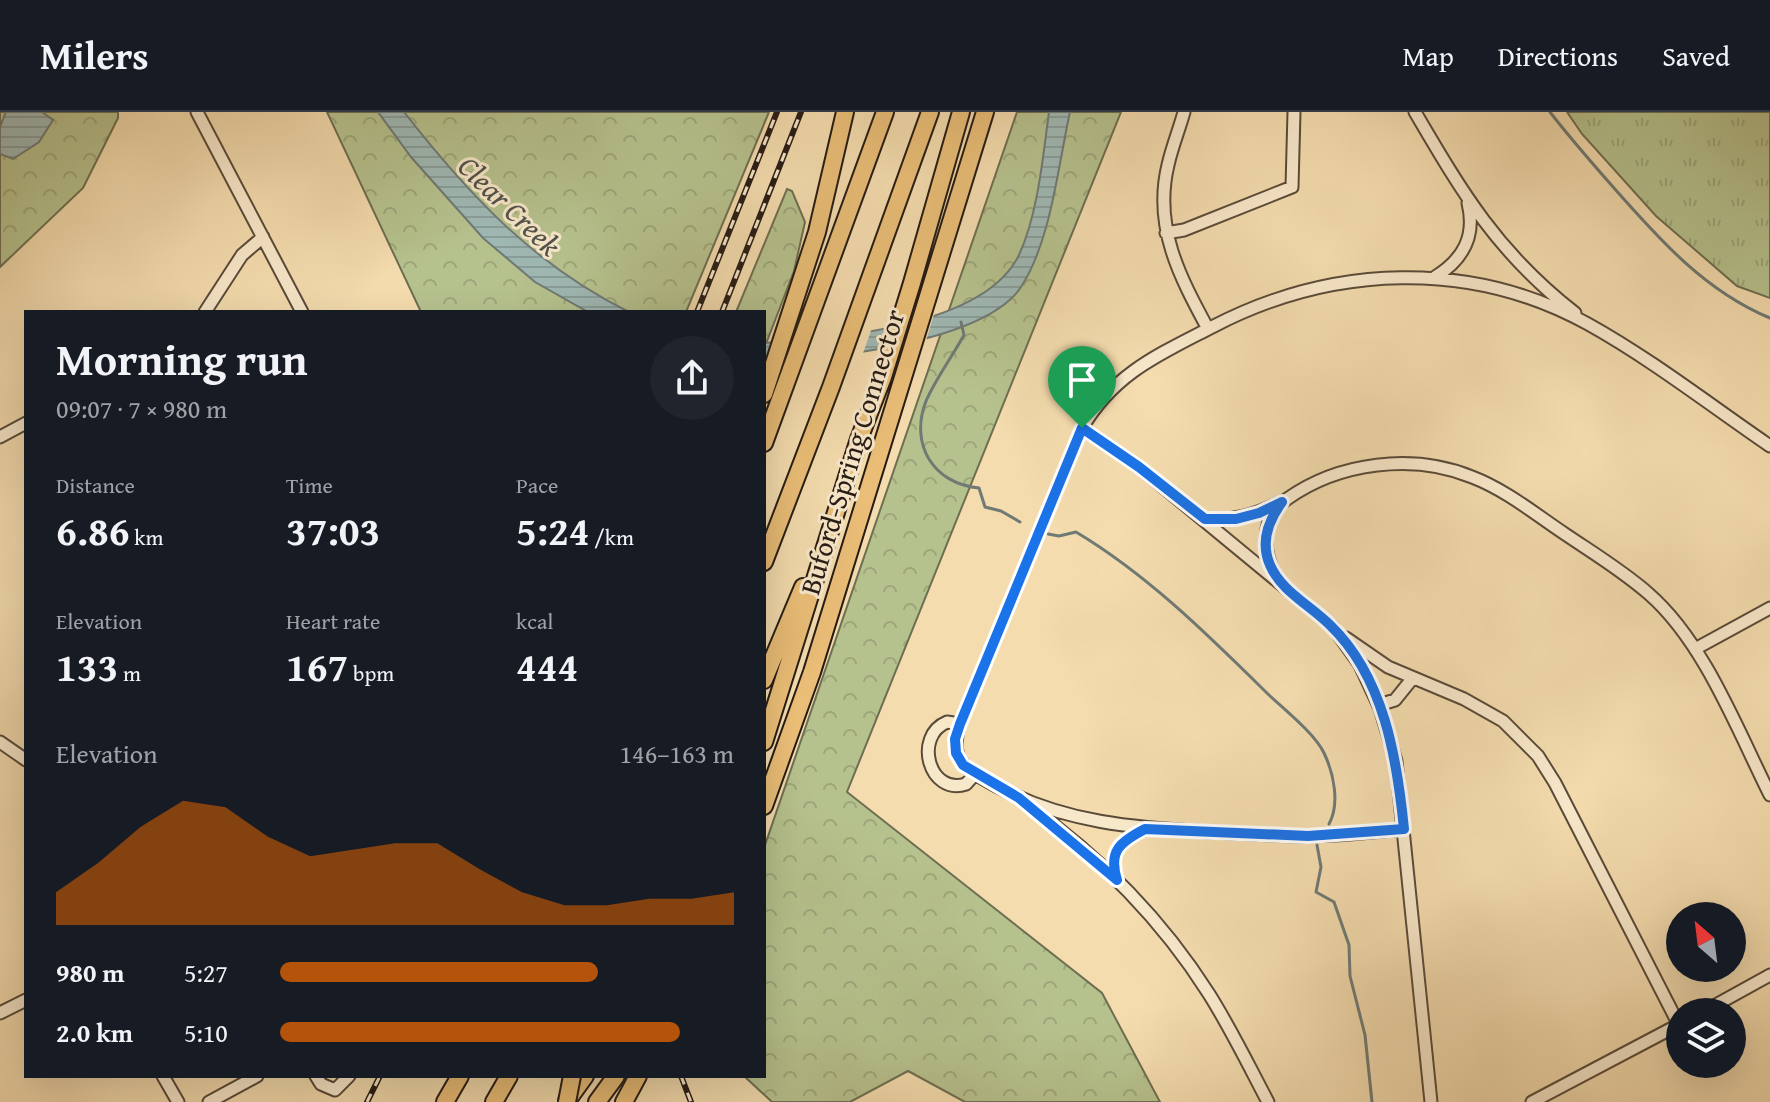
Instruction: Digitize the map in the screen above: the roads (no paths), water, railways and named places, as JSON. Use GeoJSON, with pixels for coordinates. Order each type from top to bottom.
{"type":"FeatureCollection","features":[{"type":"Feature","properties":{"kind":"highway"},"geometry":{"type":"LineString","coordinates":[[766,388],[800,288],[830,184],[845,112]]}},
{"type":"Feature","properties":{"kind":"highway"},"geometry":{"type":"LineString","coordinates":[[766,438],[885,112]]}},
{"type":"Feature","properties":{"kind":"highway"},"geometry":{"type":"LineString","coordinates":[[766,557],[930,112]]}},
{"type":"Feature","properties":{"kind":"highway","name":"Buford-Spring Connector"},"geometry":{"type":"LineString","coordinates":[[766,736],[859,439],[883,377],[961,112]]}},
{"type":"Feature","properties":{"kind":"highway","name":"Buford-Spring Connector"},"geometry":{"type":"LineString","coordinates":[[766,800],[812,672],[985,112]]}},
{"type":"Feature","properties":{"kind":"highway"},"geometry":{"type":"LineString","coordinates":[[766,675],[846,482]]}},
{"type":"Feature","properties":{"kind":"highway"},"geometry":{"type":"LineString","coordinates":[[445,1102],[459,1078]]}},
{"type":"Feature","properties":{"kind":"highway"},"geometry":{"type":"LineString","coordinates":[[494,1102],[508,1078]]}},
{"type":"Feature","properties":{"kind":"highway"},"geometry":{"type":"LineString","coordinates":[[567,1102],[572,1078]]}},
{"type":"Feature","properties":{"kind":"highway"},"geometry":{"type":"LineString","coordinates":[[567,1102],[584,1078]]}},
{"type":"Feature","properties":{"kind":"highway"},"geometry":{"type":"LineString","coordinates":[[597,1102],[615,1078]]}},
{"type":"Feature","properties":{"kind":"highway"},"geometry":{"type":"LineString","coordinates":[[624,1102],[637,1078]]}},
{"type":"Feature","properties":{"kind":"street"},"geometry":{"type":"LineString","coordinates":[[197,112],[301,310]]}},
{"type":"Feature","properties":{"kind":"street"},"geometry":{"type":"LineString","coordinates":[[1184,112],[1165,179],[1166,233],[1179,275],[1208,329]]}},
{"type":"Feature","properties":{"kind":"street"},"geometry":{"type":"LineString","coordinates":[[1166,233],[1184,230],[1292,187],[1294,112]]}},
{"type":"Feature","properties":{"kind":"street"},"geometry":{"type":"LineString","coordinates":[[1415,112],[1466,198],[1520,265],[1587,324]]}},
{"type":"Feature","properties":{"kind":"street"},"geometry":{"type":"LineString","coordinates":[[1435,277],[1455,263],[1467,244],[1471,222],[1466,198]]}},
{"type":"Feature","properties":{"kind":"street"},"geometry":{"type":"LineString","coordinates":[[206,310],[242,255],[263,237]]}},
{"type":"Feature","properties":{"kind":"street"},"geometry":{"type":"LineString","coordinates":[[1404,829],[1308,836],[1145,829],[1082,819],[1019,798],[963,765],[956,753],[955,739],[960,724],[1082,428],[1101,400],[1125,376],[1208,329],[1260,304],[1317,286],[1376,277],[1435,277],[1514,293],[1551,306],[1587,324],[1770,446]]}},
{"type":"Feature","properties":{"kind":"street"},"geometry":{"type":"LineString","coordinates":[[0,437],[24,424]]}},
{"type":"Feature","properties":{"kind":"street"},"geometry":{"type":"LineString","coordinates":[[1082,428],[1139,467],[1205,519],[1370,656],[1412,679],[1487,711],[1516,732],[1538,756],[1555,783],[1666,1000]]}},
{"type":"Feature","properties":{"kind":"street"},"geometry":{"type":"LineString","coordinates":[[1205,519],[1236,519],[1259,513],[1332,475],[1376,465],[1422,465],[1470,476],[1518,502],[1633,581],[1667,612],[1695,649],[1770,795]]}},
{"type":"Feature","properties":{"kind":"street"},"geometry":{"type":"LineString","coordinates":[[1276,579],[1267,557],[1266,537],[1271,519],[1282,502]]}},
{"type":"Feature","properties":{"kind":"street"},"geometry":{"type":"LineString","coordinates":[[1695,649],[1770,608]]}},
{"type":"Feature","properties":{"kind":"street"},"geometry":{"type":"LineString","coordinates":[[1333,627],[1360,665],[1379,705],[1396,761],[1431,1102]]}},
{"type":"Feature","properties":{"kind":"street"},"geometry":{"type":"LineString","coordinates":[[1379,705],[1395,700],[1412,679]]}},
{"type":"Feature","properties":{"kind":"street"},"geometry":{"type":"LineString","coordinates":[[960,724],[947,722],[935,729],[928,744],[929,762],[938,777],[952,786],[966,784],[975,774]]}},
{"type":"Feature","properties":{"kind":"street"},"geometry":{"type":"LineString","coordinates":[[0,742],[24,759]]}},
{"type":"Feature","properties":{"kind":"street"},"geometry":{"type":"LineString","coordinates":[[1019,798],[1117,880],[1168,936],[1230,1029],[1268,1102]]}},
{"type":"Feature","properties":{"kind":"street"},"geometry":{"type":"LineString","coordinates":[[1117,880],[1114,854],[1131,836],[1145,829]]}},
{"type":"Feature","properties":{"kind":"street"},"geometry":{"type":"LineString","coordinates":[[1728,998],[1770,975]]}},
{"type":"Feature","properties":{"kind":"street"},"geometry":{"type":"LineString","coordinates":[[0,1013],[24,1001]]}},
{"type":"Feature","properties":{"kind":"street"},"geometry":{"type":"LineString","coordinates":[[1532,1102],[1666,1032]]}},
{"type":"Feature","properties":{"kind":"street"},"geometry":{"type":"LineString","coordinates":[[164,1078],[178,1102]]}},
{"type":"Feature","properties":{"kind":"street"},"geometry":{"type":"LineString","coordinates":[[209,1102],[253,1078]]}},
{"type":"Feature","properties":{"kind":"street"},"geometry":{"type":"LineString","coordinates":[[317,1078],[321,1084],[335,1090],[347,1078]]}},
{"type":"Feature","properties":{"kind":"water"},"geometry":{"type":"Polygon","coordinates":[[[6,112],[42,112],[53,120],[39,142],[13,159],[0,154],[0,127],[6,112]]]}},
{"type":"Feature","properties":{"kind":"water"},"geometry":{"type":"Polygon","coordinates":[[[378,112],[404,112],[478,199],[505,225],[563,272],[625,310],[584,310],[535,282],[483,238],[411,157],[378,112]]]}},
{"type":"Feature","properties":{"kind":"water"},"geometry":{"type":"Polygon","coordinates":[[[1049,112],[1070,112],[1040,248],[1021,287],[1002,306],[974,322],[902,344],[766,364],[766,343],[867,332],[905,324],[942,313],[975,298],[1001,279],[1019,255],[1031,222],[1049,112]]]}},
{"type":"Feature","properties":{"kind":"waterway"},"geometry":{"type":"LineString","coordinates":[[1550,112],[1666,245],[1725,294],[1770,318]]}},
{"type":"Feature","properties":{"kind":"waterway"},"geometry":{"type":"LineString","coordinates":[[961,322],[964,335],[926,401],[922,417],[923,447],[929,460],[949,479],[979,488],[985,507],[1001,511],[1020,522]]}},
{"type":"Feature","properties":{"kind":"waterway"},"geometry":{"type":"LineString","coordinates":[[1048,534],[1059,536],[1076,532],[1128,567],[1201,629],[1307,730],[1320,746],[1331,770],[1335,798],[1329,824]]}},
{"type":"Feature","properties":{"kind":"waterway"},"geometry":{"type":"LineString","coordinates":[[1317,845],[1321,867],[1316,892],[1334,902],[1349,945],[1350,976],[1365,1035],[1372,1102]]}},
{"type":"Feature","properties":{"kind":"railway"},"geometry":{"type":"LineString","coordinates":[[698,310],[777,112]]}},
{"type":"Feature","properties":{"kind":"railway"},"geometry":{"type":"LineString","coordinates":[[723,310],[801,112]]}},
{"type":"Feature","properties":{"kind":"railway"},"geometry":{"type":"LineString","coordinates":[[367,1102],[379,1078]]}},
{"type":"Feature","properties":{"kind":"railway"},"geometry":{"type":"LineString","coordinates":[[682,1078],[691,1102]]}},
{"type":"Feature","properties":{"kind":"water label","name":"Clear Creek"},"geometry":{"type":"Point","coordinates":[509,206]}}]}
